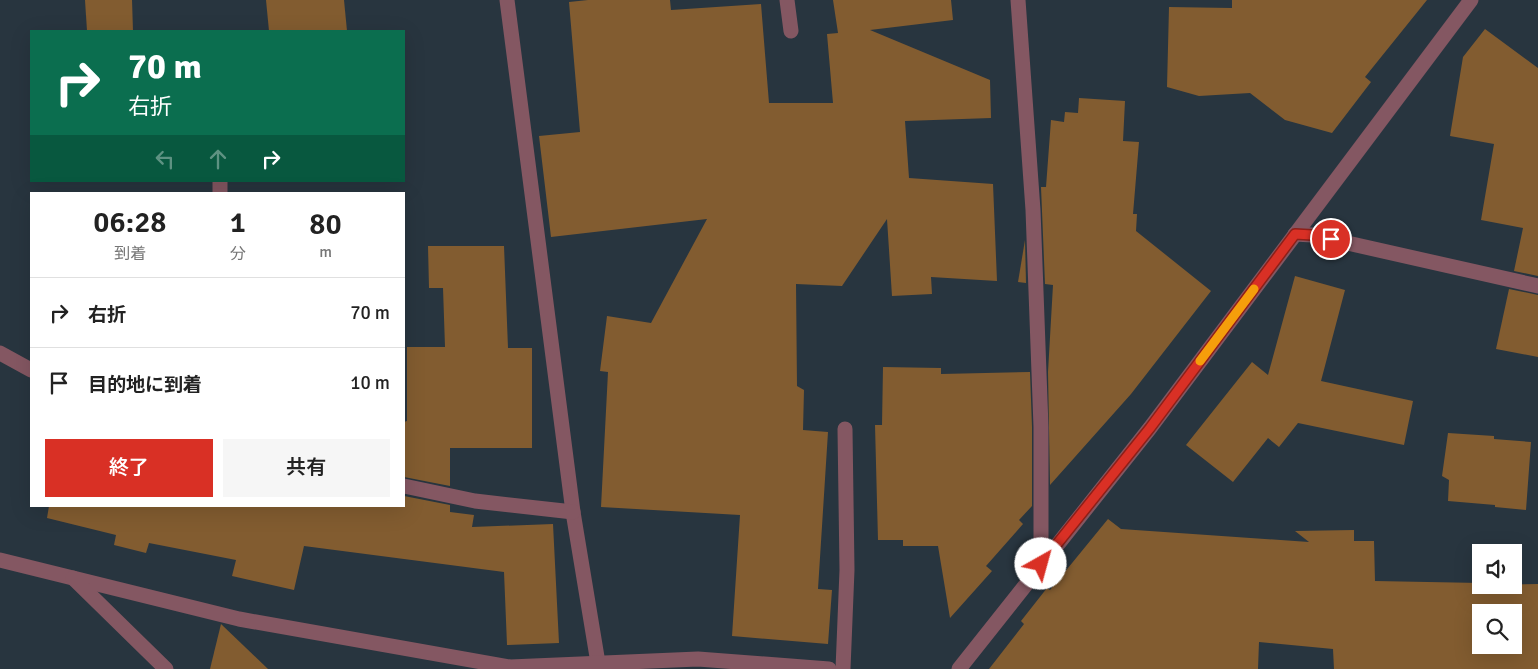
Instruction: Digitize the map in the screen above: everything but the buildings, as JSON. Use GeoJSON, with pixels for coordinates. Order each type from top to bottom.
{"type":"FeatureCollection","features":[{"type":"Feature","properties":{"kind":"street"},"geometry":{"type":"LineString","coordinates":[[506,0],[573,512],[598,666]]}},
{"type":"Feature","properties":{"kind":"street"},"geometry":{"type":"LineString","coordinates":[[787,0],[791,31]]}},
{"type":"Feature","properties":{"kind":"street"},"geometry":{"type":"LineString","coordinates":[[1018,0],[1034,210],[1041,427],[1041,564]]}},
{"type":"Feature","properties":{"kind":"street"},"geometry":{"type":"LineString","coordinates":[[959,669],[1150,428],[1471,0]]}},
{"type":"Feature","properties":{"kind":"street"},"geometry":{"type":"LineString","coordinates":[[1295,234],[1312,235],[1538,286]]}},
{"type":"Feature","properties":{"kind":"street"},"geometry":{"type":"LineString","coordinates":[[0,353],[30,369]]}},
{"type":"Feature","properties":{"kind":"street"},"geometry":{"type":"LineString","coordinates":[[844,669],[847,570],[845,429]]}},
{"type":"Feature","properties":{"kind":"street"},"geometry":{"type":"LineString","coordinates":[[405,486],[475,501],[573,512]]}},
{"type":"Feature","properties":{"kind":"street"},"geometry":{"type":"LineString","coordinates":[[0,560],[239,619],[510,668],[598,666],[698,659],[829,669]]}},
{"type":"Feature","properties":{"kind":"street"},"geometry":{"type":"LineString","coordinates":[[72,577],[166,669]]}},
{"type":"Feature","properties":{"kind":"slow traffic"},"geometry":{"type":"LineString","coordinates":[[1200,361],[1254,289]]}},
{"type":"Feature","properties":{"kind":"route"},"geometry":{"type":"LineString","coordinates":[[1041,564],[1150,428],[1295,234],[1331,239]]}}]}
